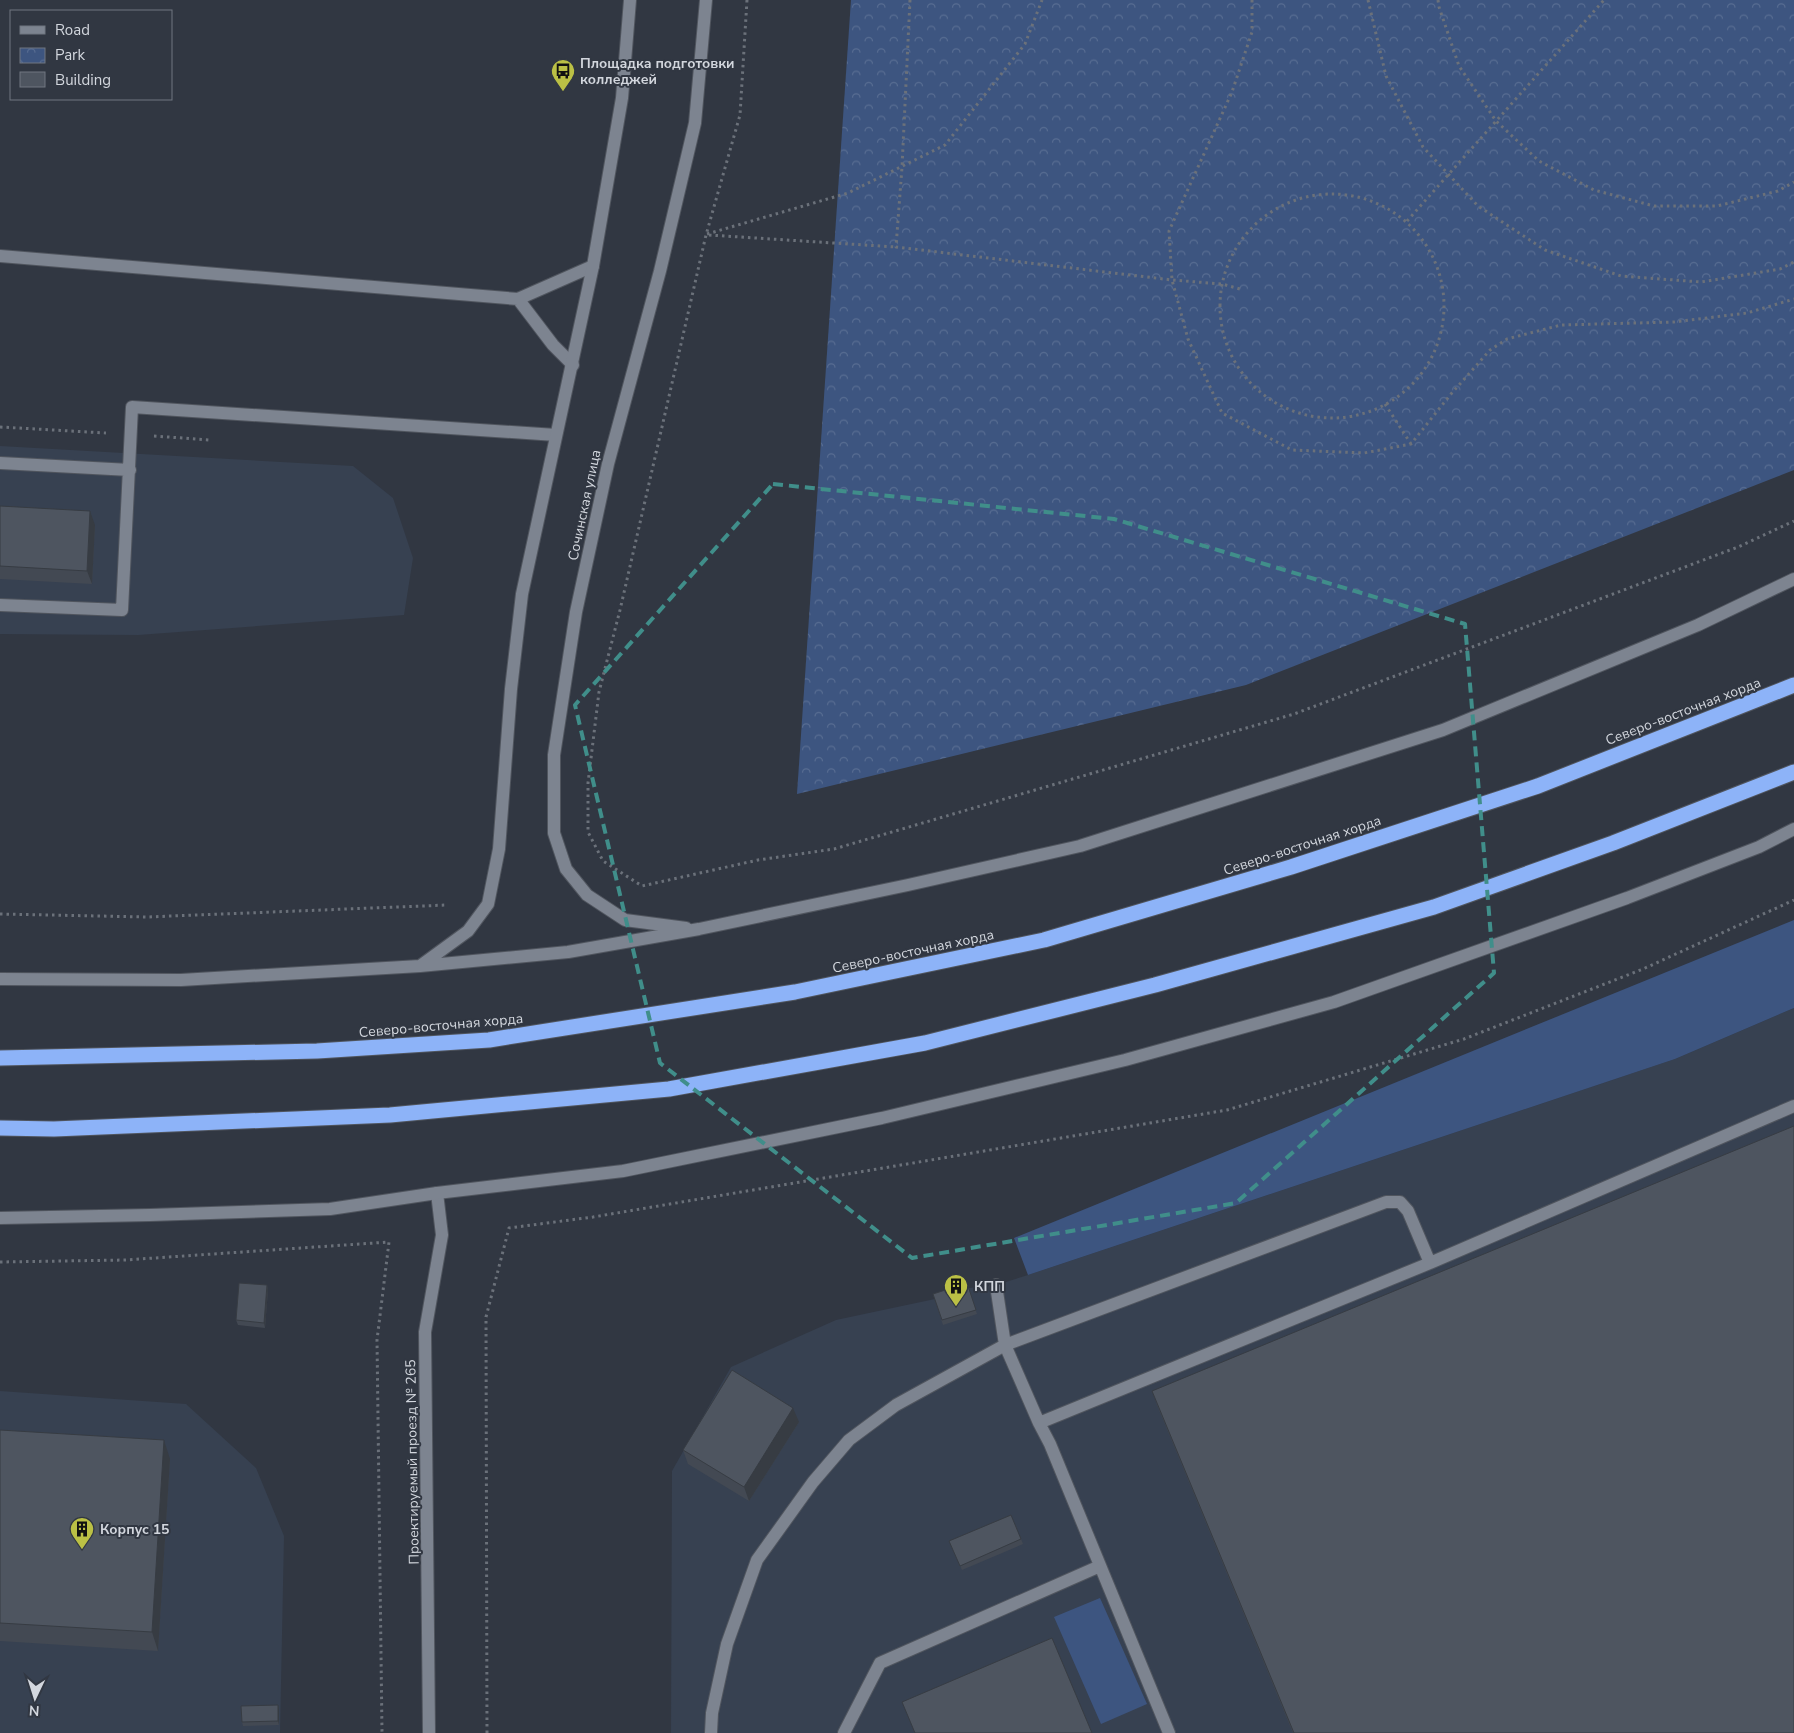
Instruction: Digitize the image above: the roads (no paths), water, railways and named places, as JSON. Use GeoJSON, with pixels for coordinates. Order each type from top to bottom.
{"type":"FeatureCollection","features":[{"type":"Feature","properties":{"kind":"highway","name":"Северо-восточная хорда"},"geometry":{"type":"LineString","coordinates":[[0,1058],[317,1051],[489,1040],[805,990],[1044,940],[1291,867],[1538,786],[1794,685]]}},
{"type":"Feature","properties":{"kind":"highway"},"geometry":{"type":"LineString","coordinates":[[0,1128],[54,1129],[380,1116],[669,1089],[925,1043],[1155,985],[1434,906],[1614,843],[1794,772]]}},
{"type":"Feature","properties":{"kind":"street"},"geometry":{"type":"LineString","coordinates":[[420,966],[468,931],[488,904],[499,849],[511,689],[522,594],[593,266],[622,98],[630,0]]}},
{"type":"Feature","properties":{"kind":"street","name":"Сочинская улица"},"geometry":{"type":"LineString","coordinates":[[699,929],[625,920],[587,895],[566,869],[554,833],[554,755],[576,612],[608,464],[660,271],[695,123],[706,0]]}},
{"type":"Feature","properties":{"kind":"street"},"geometry":{"type":"LineString","coordinates":[[0,256],[518,299],[593,266]]}},
{"type":"Feature","properties":{"kind":"street"},"geometry":{"type":"LineString","coordinates":[[518,299],[553,345],[573,365]]}},
{"type":"Feature","properties":{"kind":"street"},"geometry":{"type":"LineString","coordinates":[[0,605],[122,610],[132,407],[556,435]]}},
{"type":"Feature","properties":{"kind":"street"},"geometry":{"type":"LineString","coordinates":[[0,463],[130,470]]}},
{"type":"Feature","properties":{"kind":"street"},"geometry":{"type":"LineString","coordinates":[[0,979],[182,980],[420,966],[568,952],[699,929],[899,887],[1080,846],[1443,730],[1698,625],[1794,579]]}},
{"type":"Feature","properties":{"kind":"street"},"geometry":{"type":"LineString","coordinates":[[0,1218],[330,1209],[438,1193],[623,1172],[882,1118],[1125,1060],[1334,1002],[1627,898],[1759,847],[1794,829]]}},
{"type":"Feature","properties":{"kind":"street"},"geometry":{"type":"LineString","coordinates":[[1039,1423],[1430,1263],[1794,1106]]}},
{"type":"Feature","properties":{"kind":"street","name":"Проектируемый проезд № 265"},"geometry":{"type":"LineString","coordinates":[[429,1733],[425,1332],[442,1235],[438,1193]]}},
{"type":"Feature","properties":{"kind":"street"},"geometry":{"type":"LineString","coordinates":[[711,1733],[712,1713],[727,1644],[757,1560],[813,1482],[849,1440],[896,1405],[1005,1345],[1386,1202],[1400,1202],[1408,1211],[1430,1263]]}},
{"type":"Feature","properties":{"kind":"street"},"geometry":{"type":"LineString","coordinates":[[996,1285],[1005,1345],[1050,1444],[1169,1733]]}},
{"type":"Feature","properties":{"kind":"street"},"geometry":{"type":"LineString","coordinates":[[844,1733],[880,1663],[1100,1566]]}},
{"type":"Feature","properties":{"kind":"place","name":"Площадка подготовки колледжей"},"geometry":{"type":"Point","coordinates":[563,92]}},
{"type":"Feature","properties":{"kind":"place","name":"КПП"},"geometry":{"type":"Point","coordinates":[956,1307]}},
{"type":"Feature","properties":{"kind":"place","name":"Корпус 15"},"geometry":{"type":"Point","coordinates":[82,1550]}}]}
